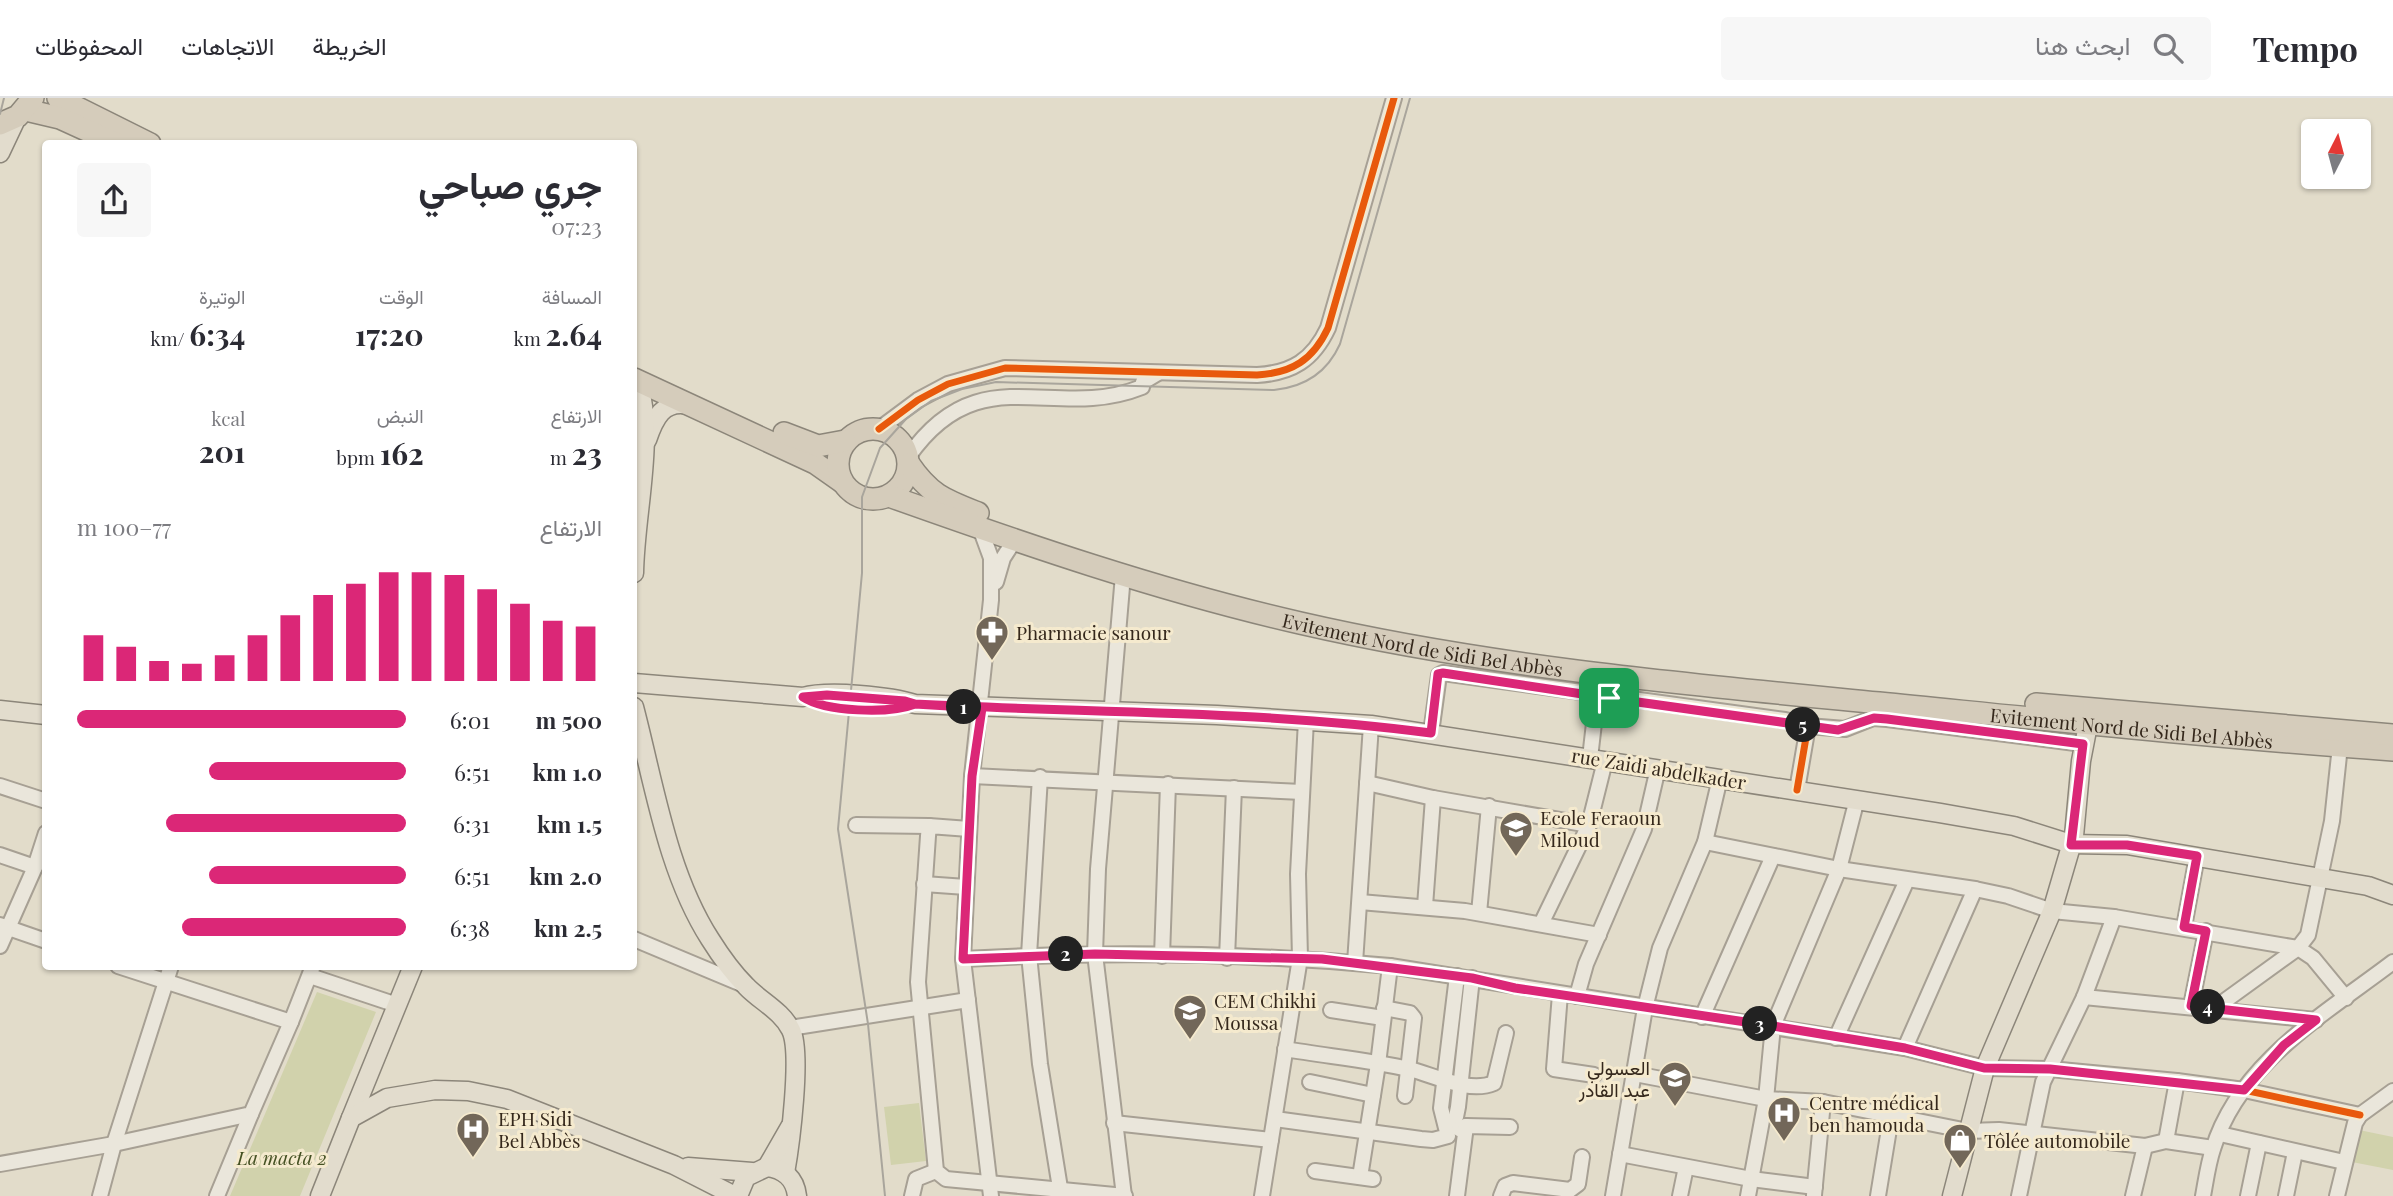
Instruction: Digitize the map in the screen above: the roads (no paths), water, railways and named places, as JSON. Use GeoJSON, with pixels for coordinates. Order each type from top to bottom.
{"type":"FeatureCollection","features":[{"type":"Feature","properties":{"kind":"highway"},"geometry":{"type":"LineString","coordinates":[[58,98],[142,140]]}},
{"type":"Feature","properties":{"kind":"highway"},"geometry":{"type":"LineString","coordinates":[[19,112],[60,118],[108,140]]}},
{"type":"Feature","properties":{"kind":"highway"},"geometry":{"type":"LineString","coordinates":[[637,376],[799,440],[818,446],[845,442]]}},
{"type":"Feature","properties":{"kind":"highway"},"geometry":{"type":"LineString","coordinates":[[637,376],[815,463],[862,498],[888,496],[903,483],[908,461],[899,440],[879,429],[855,433],[845,442],[838,457],[842,482]]}},
{"type":"Feature","properties":{"kind":"highway","name":"Evitement Nord de Sidi Bel Abbès"},"geometry":{"type":"LineString","coordinates":[[908,461],[924,485],[939,498],[1052,538],[1299,609],[1440,637],[1655,669],[2393,735]]}},
{"type":"Feature","properties":{"kind":"highway","name":"Evitement Nord de Sidi Bel Abbès"},"geometry":{"type":"LineString","coordinates":[[888,496],[1014,541],[1122,575],[1298,622],[1363,636],[1611,676],[2085,735],[2393,750]]}},
{"type":"Feature","properties":{"kind":"main road"},"geometry":{"type":"LineString","coordinates":[[0,153],[19,112]]}},
{"type":"Feature","properties":{"kind":"main road"},"geometry":{"type":"LineString","coordinates":[[637,382],[642,401],[643,453],[637,533]]}},
{"type":"Feature","properties":{"kind":"main road"},"geometry":{"type":"LineString","coordinates":[[643,453],[652,425],[660,412],[677,403],[699,408]]}},
{"type":"Feature","properties":{"kind":"main road","name":"rue Zaidi abdelkader"},"geometry":{"type":"LineString","coordinates":[[637,683],[803,697],[819,705],[847,709],[892,709],[915,704],[1371,725],[1857,799],[2014,826],[2071,845],[2127,845],[2368,886],[2393,895]]}},
{"type":"Feature","properties":{"kind":"main road"},"geometry":{"type":"LineString","coordinates":[[0,710],[42,715]]}},
{"type":"Feature","properties":{"kind":"main road"},"geometry":{"type":"LineString","coordinates":[[637,718],[673,853],[687,893],[710,939],[745,985],[782,1016],[790,1028],[795,1047],[785,1173],[798,1194]]}},
{"type":"Feature","properties":{"kind":"main road"},"geometry":{"type":"LineString","coordinates":[[1952,1196],[1984,1068],[2052,911],[2071,845],[2085,735]]}},
{"type":"Feature","properties":{"kind":"main road"},"geometry":{"type":"LineString","coordinates":[[320,1196],[410,970]]}},
{"type":"Feature","properties":{"kind":"main road"},"geometry":{"type":"LineString","coordinates":[[351,1118],[387,1098],[435,1090],[468,1091],[507,1099],[674,1165],[737,1196],[742,1183],[759,1170],[790,1126]]}},
{"type":"Feature","properties":{"kind":"main road"},"geometry":{"type":"LineString","coordinates":[[674,1165],[785,1173]]}},
{"type":"Feature","properties":{"kind":"street"},"geometry":{"type":"LineString","coordinates":[[879,429],[931,393],[988,371],[1018,367],[1158,373],[1272,374],[1296,366],[1313,354],[1328,328],[1394,98]]}},
{"type":"Feature","properties":{"kind":"street"},"geometry":{"type":"LineString","coordinates":[[1126,371],[1126,393]]}},
{"type":"Feature","properties":{"kind":"street"},"geometry":{"type":"LineString","coordinates":[[908,461],[925,434],[946,415],[979,401],[1017,395],[1093,397],[1126,393],[1142,387],[1143,382],[1158,373]]}},
{"type":"Feature","properties":{"kind":"street"},"geometry":{"type":"LineString","coordinates":[[980,528],[991,558],[991,600],[982,708],[972,776],[963,959],[991,1189]]}},
{"type":"Feature","properties":{"kind":"street"},"geometry":{"type":"LineString","coordinates":[[991,600],[1003,558],[1014,541]]}},
{"type":"Feature","properties":{"kind":"street"},"geometry":{"type":"LineString","coordinates":[[929,826],[918,982],[923,1008],[936,1171],[946,1179],[991,1189],[1060,1188],[1124,1196],[1095,954],[1122,575]]}},
{"type":"Feature","properties":{"kind":"street"},"geometry":{"type":"LineString","coordinates":[[1431,733],[1438,674],[1443,673],[1786,720],[1838,730],[1874,718],[2085,735]]}},
{"type":"Feature","properties":{"kind":"street"},"geometry":{"type":"LineString","coordinates":[[1542,922],[1589,825],[1603,697],[1611,676]]}},
{"type":"Feature","properties":{"kind":"street"},"geometry":{"type":"LineString","coordinates":[[1262,1196],[1300,958],[1298,874],[1306,720]]}},
{"type":"Feature","properties":{"kind":"street"},"geometry":{"type":"LineString","coordinates":[[1355,963],[1371,725]]}},
{"type":"Feature","properties":{"kind":"street"},"geometry":{"type":"LineString","coordinates":[[1797,790],[1808,726]]}},
{"type":"Feature","properties":{"kind":"street"},"geometry":{"type":"LineString","coordinates":[[2215,1008],[2298,948],[2310,929],[2332,821],[2340,746]]}},
{"type":"Feature","properties":{"kind":"street"},"geometry":{"type":"LineString","coordinates":[[1577,996],[1599,935],[1644,829],[1658,768]]}},
{"type":"Feature","properties":{"kind":"street"},"geometry":{"type":"LineString","coordinates":[[972,776],[1040,777],[1302,792]]}},
{"type":"Feature","properties":{"kind":"street"},"geometry":{"type":"LineString","coordinates":[[1040,777],[1029,955],[1040,1064],[1060,1188]]}},
{"type":"Feature","properties":{"kind":"street"},"geometry":{"type":"LineString","coordinates":[[1612,1196],[1645,1008],[1660,948],[1705,842],[1720,778]]}},
{"type":"Feature","properties":{"kind":"street"},"geometry":{"type":"LineString","coordinates":[[1367,783],[1433,798],[1589,825]]}},
{"type":"Feature","properties":{"kind":"street"},"geometry":{"type":"LineString","coordinates":[[1163,956],[1168,784]]}},
{"type":"Feature","properties":{"kind":"street"},"geometry":{"type":"LineString","coordinates":[[0,786],[42,800]]}},
{"type":"Feature","properties":{"kind":"street"},"geometry":{"type":"LineString","coordinates":[[1227,958],[1234,788]]}},
{"type":"Feature","properties":{"kind":"street"},"geometry":{"type":"LineString","coordinates":[[1424,906],[1433,798]]}},
{"type":"Feature","properties":{"kind":"street"},"geometry":{"type":"LineString","coordinates":[[1748,1196],[1766,1099],[1773,1026],[1839,869],[1857,799]]}},
{"type":"Feature","properties":{"kind":"street"},"geometry":{"type":"LineString","coordinates":[[1479,913],[1489,806]]}},
{"type":"Feature","properties":{"kind":"street"},"geometry":{"type":"LineString","coordinates":[[856,825],[969,829]]}},
{"type":"Feature","properties":{"kind":"street"},"geometry":{"type":"LineString","coordinates":[[1705,842],[1839,869],[1975,889],[2008,896],[2052,911],[2184,927],[2298,948],[2313,958],[2346,998]]}},
{"type":"Feature","properties":{"kind":"street"},"geometry":{"type":"LineString","coordinates":[[0,946],[3,926],[35,867],[42,845]]}},
{"type":"Feature","properties":{"kind":"street"},"geometry":{"type":"LineString","coordinates":[[0,855],[35,867]]}},
{"type":"Feature","properties":{"kind":"street"},"geometry":{"type":"LineString","coordinates":[[1702,1017],[1773,856]]}},
{"type":"Feature","properties":{"kind":"street"},"geometry":{"type":"LineString","coordinates":[[2184,927],[2197,856]]}},
{"type":"Feature","properties":{"kind":"street"},"geometry":{"type":"LineString","coordinates":[[1836,1038],[1908,880]]}},
{"type":"Feature","properties":{"kind":"street"},"geometry":{"type":"LineString","coordinates":[[924,884],[966,887]]}},
{"type":"Feature","properties":{"kind":"street"},"geometry":{"type":"LineString","coordinates":[[1905,1048],[1975,889]]}},
{"type":"Feature","properties":{"kind":"street"},"geometry":{"type":"LineString","coordinates":[[1360,902],[1479,913],[1542,922],[1599,935]]}},
{"type":"Feature","properties":{"kind":"street"},"geometry":{"type":"LineString","coordinates":[[2019,1196],[2041,1088],[2084,997],[2114,917]]}},
{"type":"Feature","properties":{"kind":"street"},"geometry":{"type":"LineString","coordinates":[[3,926],[42,940]]}},
{"type":"Feature","properties":{"kind":"street"},"geometry":{"type":"LineString","coordinates":[[2191,1006],[2206,931]]}},
{"type":"Feature","properties":{"kind":"street"},"geometry":{"type":"LineString","coordinates":[[637,940],[745,985]]}},
{"type":"Feature","properties":{"kind":"street"},"geometry":{"type":"LineString","coordinates":[[963,959],[1095,954],[1300,958],[1390,966],[1905,1048],[1984,1068],[2050,1069],[2244,1090],[2360,1115]]}},
{"type":"Feature","properties":{"kind":"street"},"geometry":{"type":"LineString","coordinates":[[2203,1196],[2213,1149],[2244,1090],[2284,1045],[2393,962]]}},
{"type":"Feature","properties":{"kind":"street"},"geometry":{"type":"LineString","coordinates":[[1315,1171],[1366,1178],[1366,1132],[1378,1064],[1390,966]]}},
{"type":"Feature","properties":{"kind":"street"},"geometry":{"type":"LineString","coordinates":[[130,970],[291,1022]]}},
{"type":"Feature","properties":{"kind":"street"},"geometry":{"type":"LineString","coordinates":[[100,1196],[170,970]]}},
{"type":"Feature","properties":{"kind":"street"},"geometry":{"type":"LineString","coordinates":[[217,1196],[312,971],[397,1005]]}},
{"type":"Feature","properties":{"kind":"street"},"geometry":{"type":"LineString","coordinates":[[1448,1131],[1456,1117],[1452,1081],[1465,977]]}},
{"type":"Feature","properties":{"kind":"street"},"geometry":{"type":"LineString","coordinates":[[1560,994],[1554,1069],[1594,1075]]}},
{"type":"Feature","properties":{"kind":"street"},"geometry":{"type":"LineString","coordinates":[[2084,997],[2316,1020]]}},
{"type":"Feature","properties":{"kind":"street"},"geometry":{"type":"LineString","coordinates":[[790,1028],[968,1000]]}},
{"type":"Feature","properties":{"kind":"street"},"geometry":{"type":"LineString","coordinates":[[1331,1010],[1414,1015],[1405,1096]]}},
{"type":"Feature","properties":{"kind":"street"},"geometry":{"type":"LineString","coordinates":[[1285,1049],[1409,1069],[1452,1081],[1485,1086],[1494,1083],[1506,1033]]}},
{"type":"Feature","properties":{"kind":"street"},"geometry":{"type":"LineString","coordinates":[[1634,1074],[1766,1099],[1824,1102],[1968,1131],[1999,1130],[2144,1146],[2166,1141],[2213,1149]]}},
{"type":"Feature","properties":{"kind":"street"},"geometry":{"type":"LineString","coordinates":[[1310,1082],[1373,1095]]}},
{"type":"Feature","properties":{"kind":"street"},"geometry":{"type":"LineString","coordinates":[[2166,1141],[2176,1082]]}},
{"type":"Feature","properties":{"kind":"street"},"geometry":{"type":"LineString","coordinates":[[2337,1196],[2344,1162],[2360,1115],[2393,1091]]}},
{"type":"Feature","properties":{"kind":"street"},"geometry":{"type":"LineString","coordinates":[[1620,1154],[1815,1192],[1824,1102]]}},
{"type":"Feature","properties":{"kind":"street"},"geometry":{"type":"LineString","coordinates":[[0,1164],[114,1144],[251,1114]]}},
{"type":"Feature","properties":{"kind":"street"},"geometry":{"type":"LineString","coordinates":[[1878,1196],[1891,1117]]}},
{"type":"Feature","properties":{"kind":"street"},"geometry":{"type":"LineString","coordinates":[[1275,1119],[1433,1140],[1448,1131],[1466,1126],[1510,1126]]}},
{"type":"Feature","properties":{"kind":"street"},"geometry":{"type":"LineString","coordinates":[[1114,1123],[1271,1140]]}},
{"type":"Feature","properties":{"kind":"street"},"geometry":{"type":"LineString","coordinates":[[1457,1196],[1466,1126]]}},
{"type":"Feature","properties":{"kind":"street"},"geometry":{"type":"LineString","coordinates":[[2220,1134],[2344,1162]]}},
{"type":"Feature","properties":{"kind":"street"},"geometry":{"type":"LineString","coordinates":[[2248,1196],[2259,1143]]}},
{"type":"Feature","properties":{"kind":"street"},"geometry":{"type":"LineString","coordinates":[[2133,1196],[2144,1146]]}},
{"type":"Feature","properties":{"kind":"street"},"geometry":{"type":"LineString","coordinates":[[2286,1196],[2295,1152]]}},
{"type":"Feature","properties":{"kind":"street"},"geometry":{"type":"LineString","coordinates":[[1502,1196],[1505,1186],[1513,1183],[1570,1190],[1578,1184],[1582,1157]]}},
{"type":"Feature","properties":{"kind":"street"},"geometry":{"type":"LineString","coordinates":[[1680,1196],[1686,1167]]}},
{"type":"Feature","properties":{"kind":"street"},"geometry":{"type":"LineString","coordinates":[[912,1196],[916,1180],[936,1171]]}},
{"type":"Feature","properties":{"kind":"tram line"},"geometry":{"type":"LineString","coordinates":[[0,114],[4,98]]}},
{"type":"Feature","properties":{"kind":"tram line"},"geometry":{"type":"LineString","coordinates":[[885,1196],[868,1024],[838,829],[862,573],[862,497],[880,448],[906,419],[931,401],[962,389],[996,382],[1274,390],[1296,386],[1314,377],[1329,363],[1340,344],[1410,98]]}},
{"type":"Feature","properties":{"kind":"place","name":"Pharmacie sanour"},"geometry":{"type":"Point","coordinates":[992,662]}},
{"type":"Feature","properties":{"kind":"place","name":"Ecole Feraoun Miloud"},"geometry":{"type":"Point","coordinates":[1516,858]}},
{"type":"Feature","properties":{"kind":"place","name":"CEM Chikhi Moussa"},"geometry":{"type":"Point","coordinates":[1190,1041]}},
{"type":"Feature","properties":{"kind":"place","name":"العسولي عبد القادر"},"geometry":{"type":"Point","coordinates":[1675,1108]}},
{"type":"Feature","properties":{"kind":"place","name":"Centre médical ben hamouda"},"geometry":{"type":"Point","coordinates":[1784,1143]}},
{"type":"Feature","properties":{"kind":"place","name":"EPH Sidi Bel Abbès"},"geometry":{"type":"Point","coordinates":[473,1159]}},
{"type":"Feature","properties":{"kind":"place","name":"Tôlée automobile"},"geometry":{"type":"Point","coordinates":[1960,1170]}},
{"type":"Feature","properties":{"kind":"park label","name":"La macta 2"},"geometry":{"type":"Point","coordinates":[282,1157]}}]}
